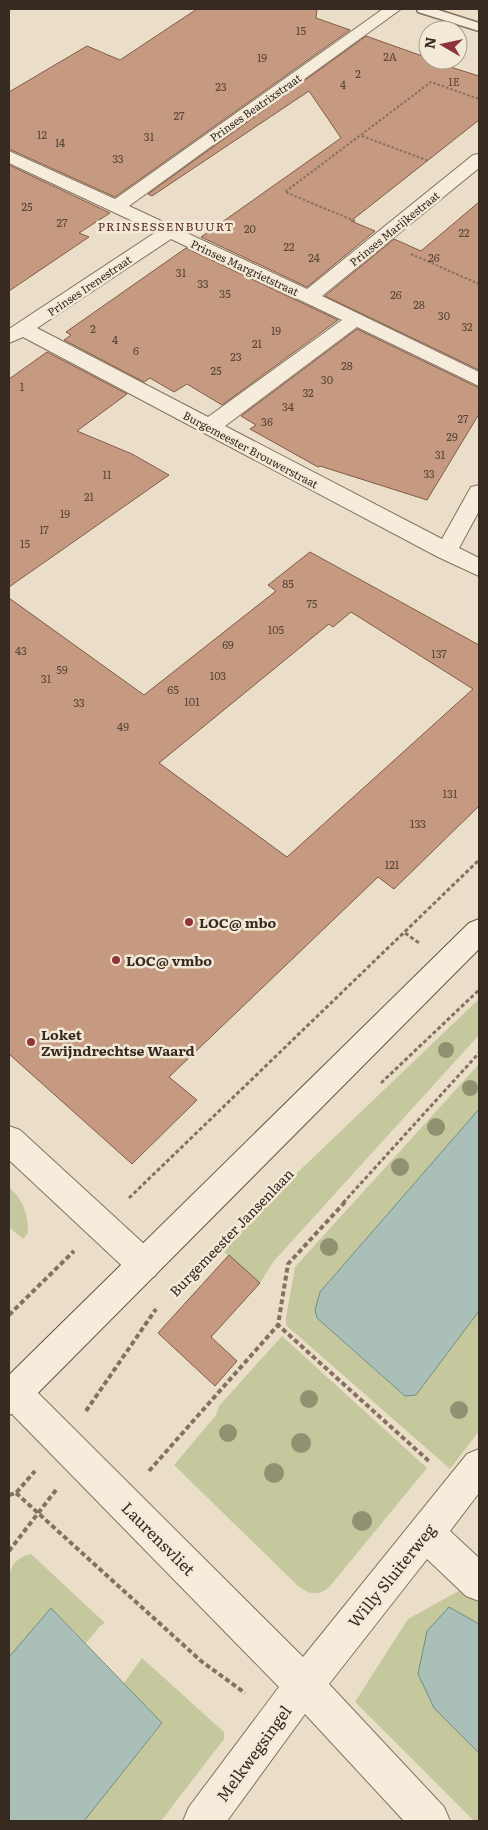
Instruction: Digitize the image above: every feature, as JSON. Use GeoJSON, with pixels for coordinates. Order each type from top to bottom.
{"type":"FeatureCollection","features":[{"type":"Feature","properties":{"kind":"street","name":"Prinses Beatrixstraat"},"geometry":{"type":"LineString","coordinates":[[117,206],[393,9]]}},
{"type":"Feature","properties":{"kind":"street","name":"Prinses Margrietstraat"},"geometry":{"type":"LineString","coordinates":[[9,156],[309,296],[479,380]]}},
{"type":"Feature","properties":{"kind":"street","name":"Prinses Marijkestraat"},"geometry":{"type":"LineString","coordinates":[[309,296],[479,159]]}},
{"type":"Feature","properties":{"kind":"street","name":"Prinses Irenestraat"},"geometry":{"type":"LineString","coordinates":[[16,334],[169,232]]}},
{"type":"Feature","properties":{"kind":"street"},"geometry":{"type":"LineString","coordinates":[[209,427],[356,319]]}},
{"type":"Feature","properties":{"kind":"street","name":"Burgemeester Brouwerstraat"},"geometry":{"type":"LineString","coordinates":[[16,334],[209,427],[479,568]]}},
{"type":"Feature","properties":{"kind":"street"},"geometry":{"type":"LineString","coordinates":[[446,551],[479,492]]}},
{"type":"Feature","properties":{"kind":"street"},"geometry":{"type":"LineString","coordinates":[[11,1396],[479,931]]}},
{"type":"Feature","properties":{"kind":"street"},"geometry":{"type":"LineString","coordinates":[[9,1140],[144,1265]]}},
{"type":"Feature","properties":{"kind":"street","name":"Laurensvliet"},"geometry":{"type":"LineString","coordinates":[[11,1396],[71,1449],[123,1501],[304,1685],[430,1821]]}},
{"type":"Feature","properties":{"kind":"street","name":"Willy Sluiterweg"},"geometry":{"type":"LineString","coordinates":[[304,1685],[470,1478]]}},
{"type":"Feature","properties":{"kind":"street"},"geometry":{"type":"LineString","coordinates":[[425,1532],[479,1583]]}},
{"type":"Feature","properties":{"kind":"street","name":"Melkwegsingel"},"geometry":{"type":"LineString","coordinates":[[203,1821],[304,1685]]}},
{"type":"Feature","properties":{"kind":"lane"},"geometry":{"type":"LineString","coordinates":[[424,9],[479,27]]}},
{"type":"Feature","properties":{"kind":"path"},"geometry":{"type":"LineString","coordinates":[[479,98],[431,82],[286,192],[479,284]]}},
{"type":"Feature","properties":{"kind":"path"},"geometry":{"type":"LineString","coordinates":[[362,135],[461,174]]}},
{"type":"Feature","properties":{"kind":"path"},"geometry":{"type":"LineString","coordinates":[[9,1315],[479,860]]}},
{"type":"Feature","properties":{"kind":"path"},"geometry":{"type":"LineString","coordinates":[[379,1086],[479,990]]}},
{"type":"Feature","properties":{"kind":"path"},"geometry":{"type":"LineString","coordinates":[[123,1501],[278,1325],[288,1264],[479,1053]]}},
{"type":"Feature","properties":{"kind":"path","name":"Burgemeester Jansenlaan"},"geometry":{"type":"LineString","coordinates":[[16,1493],[71,1449],[88,1410],[147,1320],[160,1306]]}},
{"type":"Feature","properties":{"kind":"path"},"geometry":{"type":"LineString","coordinates":[[278,1325],[470,1478]]}},
{"type":"Feature","properties":{"kind":"path"},"geometry":{"type":"LineString","coordinates":[[9,1551],[38,1513],[71,1449]]}},
{"type":"Feature","properties":{"kind":"path"},"geometry":{"type":"LineString","coordinates":[[9,1495],[16,1493],[201,1661],[249,1696],[304,1685]]}},
{"type":"Feature","properties":{"kind":"green space"},"geometry":{"type":"Polygon","coordinates":[[[479,999],[479,1035],[273,1262],[260,1283],[222,1250],[274,1195],[479,999]]]}},
{"type":"Feature","properties":{"kind":"green space"},"geometry":{"type":"Polygon","coordinates":[[[479,1064],[479,1109],[320,1292],[315,1310],[317,1318],[405,1396],[416,1395],[479,1311],[479,1431],[450,1469],[286,1325],[286,1318],[295,1267],[479,1064]]]}},
{"type":"Feature","properties":{"kind":"green space"},"geometry":{"type":"Polygon","coordinates":[[[9,1187],[18,1197],[26,1213],[28,1233],[23,1239],[9,1227],[9,1187]]]}},
{"type":"Feature","properties":{"kind":"green space"},"geometry":{"type":"Polygon","coordinates":[[[282,1336],[427,1468],[331,1585],[319,1593],[310,1593],[297,1585],[174,1465],[216,1415],[219,1406],[282,1336]]]}},
{"type":"Feature","properties":{"kind":"green space"},"geometry":{"type":"Polygon","coordinates":[[[31,1554],[105,1623],[100,1626],[86,1643],[51,1608],[9,1657],[8,1585],[10,1575],[12,1567],[16,1562],[31,1554]]]}},
{"type":"Feature","properties":{"kind":"green space"},"geometry":{"type":"Polygon","coordinates":[[[464,1588],[479,1603],[479,1624],[449,1607],[434,1708],[479,1753],[479,1821],[474,1821],[355,1702],[408,1619],[464,1588]]]}},
{"type":"Feature","properties":{"kind":"green space"},"geometry":{"type":"Polygon","coordinates":[[[142,1658],[224,1732],[224,1739],[161,1821],[84,1821],[162,1724],[124,1683],[142,1658]]]}},
{"type":"Feature","properties":{"kind":"water"},"geometry":{"type":"Polygon","coordinates":[[[479,1109],[479,1311],[416,1395],[405,1396],[317,1318],[315,1310],[320,1292],[479,1109]]]}},
{"type":"Feature","properties":{"kind":"water"},"geometry":{"type":"Polygon","coordinates":[[[449,1607],[479,1624],[479,1753],[434,1708],[418,1674],[427,1631],[449,1607]]]}},
{"type":"Feature","properties":{"kind":"water"},"geometry":{"type":"Polygon","coordinates":[[[51,1608],[162,1723],[84,1821],[9,1821],[9,1657],[51,1608]]]}},
{"type":"Feature","properties":{"kind":"building"},"geometry":{"type":"Polygon","coordinates":[[[197,9],[317,9],[316,18],[350,30],[115,197],[9,149],[9,92],[87,46],[120,60],[197,9]]]}},
{"type":"Feature","properties":{"kind":"building"},"geometry":{"type":"Polygon","coordinates":[[[366,36],[418,54],[418,70],[460,70],[479,76],[479,120],[351,221],[375,231],[307,287],[201,237],[341,138],[309,91],[152,196],[148,194],[366,36]]]}},
{"type":"Feature","properties":{"kind":"building"},"geometry":{"type":"Polygon","coordinates":[[[9,165],[110,213],[79,233],[89,237],[9,291],[9,165]]]}},
{"type":"Feature","properties":{"kind":"building"},"geometry":{"type":"Polygon","coordinates":[[[479,202],[479,370],[325,296],[394,239],[421,251],[479,202]]]}},
{"type":"Feature","properties":{"kind":"building"},"geometry":{"type":"Polygon","coordinates":[[[186,248],[338,320],[222,405],[187,384],[174,392],[150,378],[144,382],[64,340],[71,335],[66,332],[186,248]]]}},
{"type":"Feature","properties":{"kind":"building"},"geometry":{"type":"Polygon","coordinates":[[[357,329],[479,388],[479,414],[427,500],[320,466],[318,467],[250,429],[256,425],[241,416],[357,329]]]}},
{"type":"Feature","properties":{"kind":"building"},"geometry":{"type":"Polygon","coordinates":[[[47,352],[127,394],[77,431],[132,454],[169,475],[9,587],[9,379],[47,352]]]}},
{"type":"Feature","properties":{"kind":"building"},"geometry":{"type":"Polygon","coordinates":[[[310,552],[479,645],[479,806],[394,889],[378,877],[169,1077],[197,1100],[132,1164],[9,1054],[9,598],[144,695],[276,591],[268,585],[310,552]],[[351,612],[333,627],[329,624],[159,763],[287,857],[473,689],[351,612]]]}},
{"type":"Feature","properties":{"kind":"building"},"geometry":{"type":"Polygon","coordinates":[[[229,1255],[260,1283],[211,1337],[237,1361],[215,1386],[158,1333],[229,1255]]]}},
{"type":"Feature","properties":{"kind":"place","name":"LOC@ mbo"},"geometry":{"type":"Point","coordinates":[189,922]}},
{"type":"Feature","properties":{"kind":"place","name":"LOC@ vmbo"},"geometry":{"type":"Point","coordinates":[116,960]}},
{"type":"Feature","properties":{"kind":"place","name":"Loket Zwijndrechtse Waard"},"geometry":{"type":"Point","coordinates":[31,1042]}},
{"type":"Feature","properties":{"kind":"district","name":"PRINSESSENBUURT"},"geometry":{"type":"Point","coordinates":[166,226]}}]}
